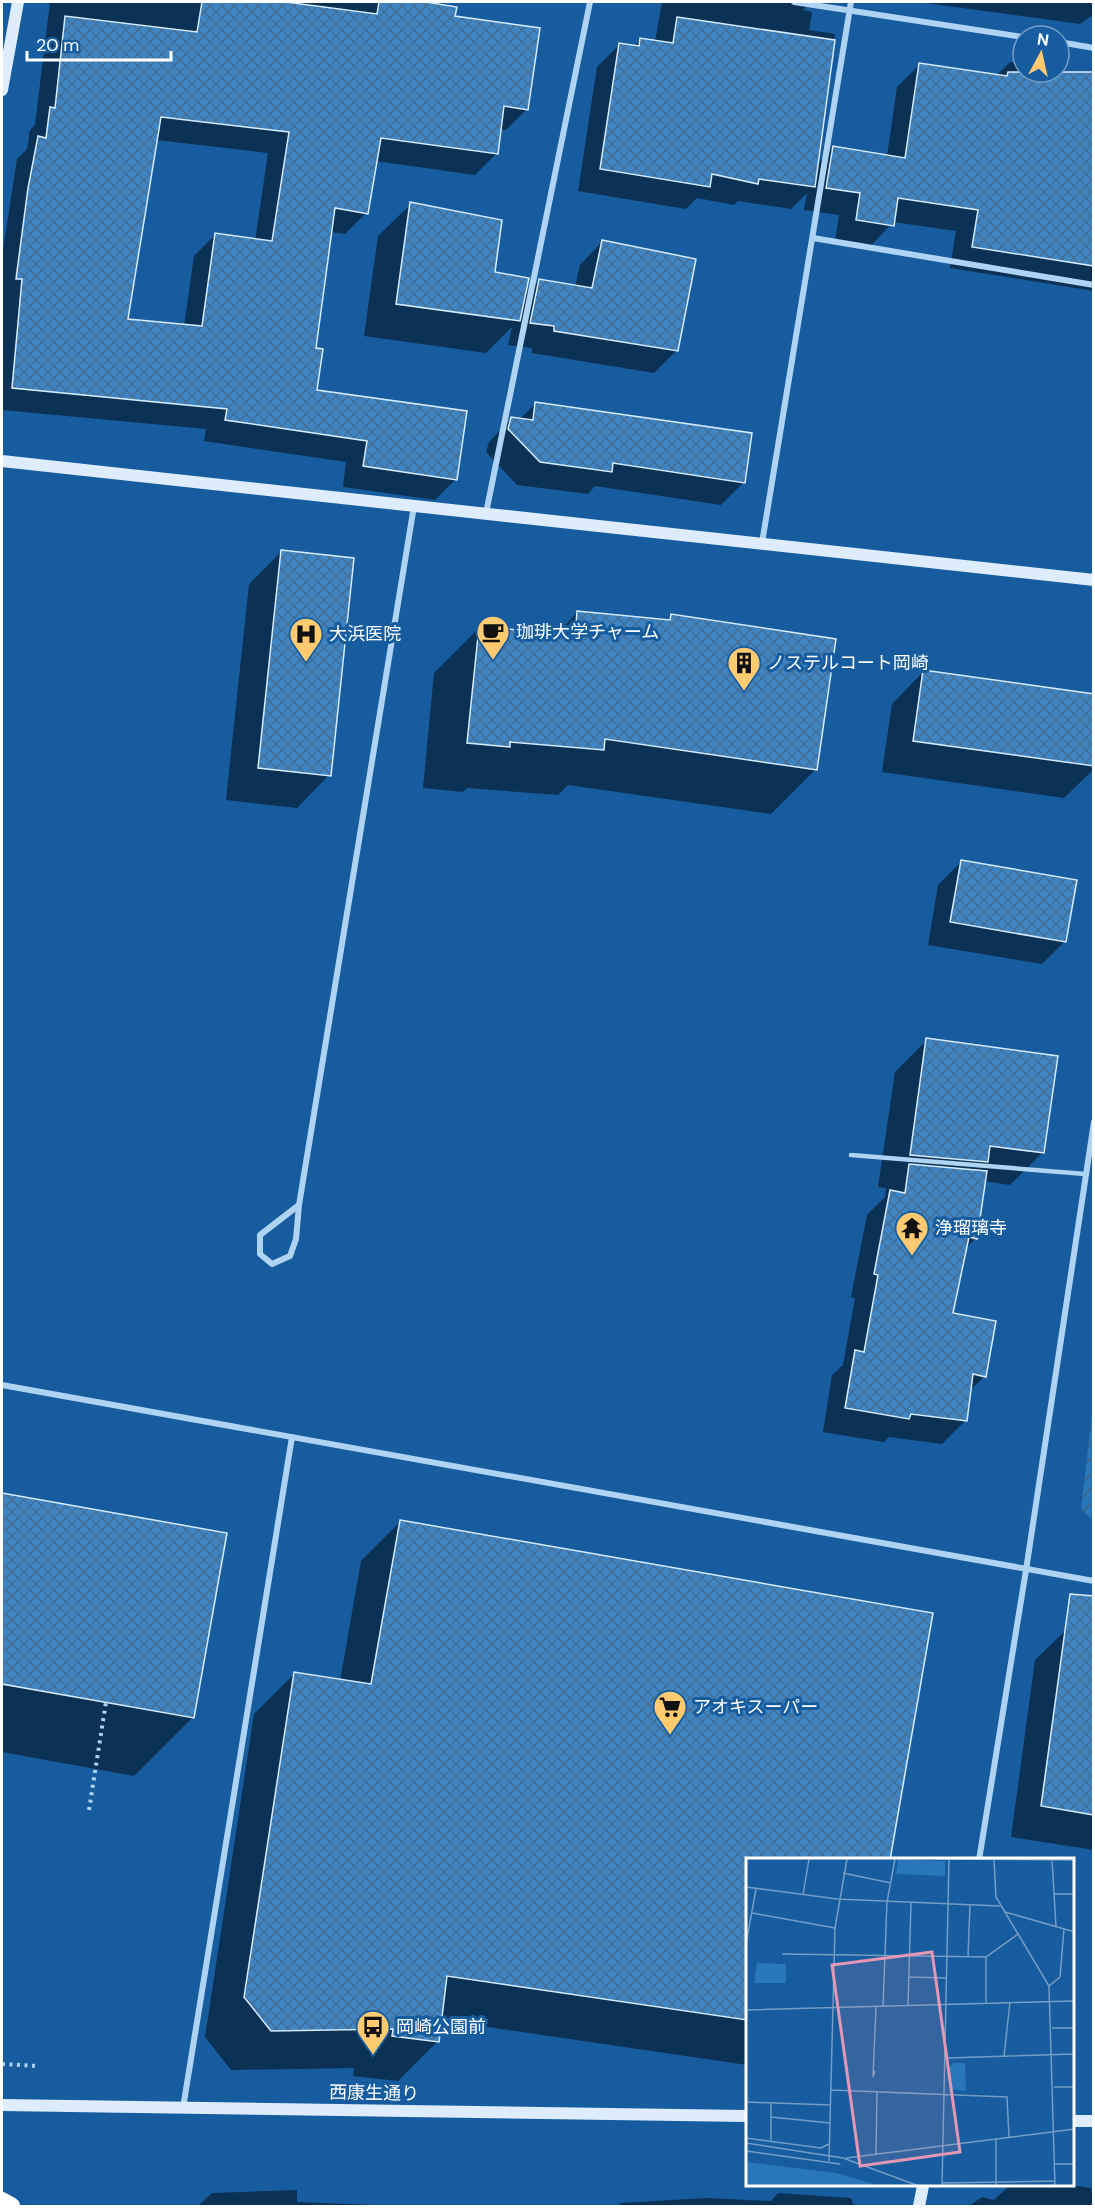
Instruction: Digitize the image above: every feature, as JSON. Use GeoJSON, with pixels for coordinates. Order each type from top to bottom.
{"type":"FeatureCollection","features":[{"type":"Feature","properties":{"kind":"highway"},"geometry":{"type":"LineString","coordinates":[[2,2201],[11,2206]]}},
{"type":"Feature","properties":{"kind":"street"},"geometry":{"type":"LineString","coordinates":[[2,90],[18,2]]}},
{"type":"Feature","properties":{"kind":"street"},"geometry":{"type":"LineString","coordinates":[[486,513],[590,2]]}},
{"type":"Feature","properties":{"kind":"street"},"geometry":{"type":"LineString","coordinates":[[794,2],[1011,35]]}},
{"type":"Feature","properties":{"kind":"street"},"geometry":{"type":"LineString","coordinates":[[762,543],[851,2]]}},
{"type":"Feature","properties":{"kind":"street"},"geometry":{"type":"LineString","coordinates":[[1071,44],[1094,48]]}},
{"type":"Feature","properties":{"kind":"street"},"geometry":{"type":"LineString","coordinates":[[813,238],[1094,285]]}},
{"type":"Feature","properties":{"kind":"street"},"geometry":{"type":"LineString","coordinates":[[2,461],[1094,580]]}},
{"type":"Feature","properties":{"kind":"street"},"geometry":{"type":"LineString","coordinates":[[299,1205],[260,1235],[260,1254],[272,1264],[290,1256],[296,1239],[299,1205],[415,506]]}},
{"type":"Feature","properties":{"kind":"street"},"geometry":{"type":"LineString","coordinates":[[979,1858],[1094,1122]]}},
{"type":"Feature","properties":{"kind":"street"},"geometry":{"type":"LineString","coordinates":[[1085,1174],[1094,1175]]}},
{"type":"Feature","properties":{"kind":"street"},"geometry":{"type":"LineString","coordinates":[[2,1385],[1094,1581]]}},
{"type":"Feature","properties":{"kind":"street"},"geometry":{"type":"LineString","coordinates":[[183,2108],[292,1437]]}},
{"type":"Feature","properties":{"kind":"street","name":"西康生通り"},"geometry":{"type":"LineString","coordinates":[[2,2105],[746,2116]]}},
{"type":"Feature","properties":{"kind":"street"},"geometry":{"type":"LineString","coordinates":[[1074,2121],[1094,2121]]}},
{"type":"Feature","properties":{"kind":"street"},"geometry":{"type":"LineString","coordinates":[[919,2206],[923,2187]]}},
{"type":"Feature","properties":{"kind":"lane"},"geometry":{"type":"LineString","coordinates":[[851,1155],[1085,1174]]}},
{"type":"Feature","properties":{"kind":"path"},"geometry":{"type":"LineString","coordinates":[[89,1810],[106,1702]]}},
{"type":"Feature","properties":{"kind":"path"},"geometry":{"type":"LineString","coordinates":[[2,2064],[38,2066]]}},
{"type":"Feature","properties":{"kind":"shaded area"},"geometry":{"type":"Polygon","coordinates":[[[1093,1406],[1094,1520],[1081,1509],[1093,1406]]]}},
{"type":"Feature","properties":{"kind":"building"},"geometry":{"type":"Polygon","coordinates":[[[202,2],[286,2],[377,14],[379,2],[426,2],[457,7],[455,16],[540,28],[528,110],[504,106],[498,154],[381,138],[368,214],[335,208],[316,348],[323,349],[317,390],[467,411],[457,480],[363,466],[367,441],[225,420],[227,409],[12,388],[22,279],[16,279],[28,188],[38,136],[46,138],[50,107],[55,108],[65,16],[197,32],[202,2]],[[161,117],[128,319],[202,326],[215,233],[272,241],[289,132],[161,117]]]}},
{"type":"Feature","properties":{"kind":"building"},"geometry":{"type":"Polygon","coordinates":[[[677,17],[835,40],[815,187],[759,179],[758,184],[712,174],[710,187],[600,169],[619,43],[639,46],[640,38],[673,43],[677,17]]]}},
{"type":"Feature","properties":{"kind":"building"},"geometry":{"type":"Polygon","coordinates":[[[919,63],[1007,76],[1008,72],[1011,72],[1011,84],[1071,84],[1071,72],[1094,72],[1094,266],[972,247],[978,210],[898,198],[894,226],[856,220],[860,193],[826,188],[833,146],[905,158],[919,63]]]}},
{"type":"Feature","properties":{"kind":"building"},"geometry":{"type":"Polygon","coordinates":[[[410,202],[502,220],[495,272],[529,278],[520,321],[396,304],[410,202]]]}},
{"type":"Feature","properties":{"kind":"building"},"geometry":{"type":"Polygon","coordinates":[[[602,240],[696,259],[678,351],[554,331],[554,326],[530,323],[539,279],[592,288],[602,240]]]}},
{"type":"Feature","properties":{"kind":"building"},"geometry":{"type":"Polygon","coordinates":[[[535,402],[752,433],[745,483],[613,463],[612,472],[540,462],[508,429],[511,417],[533,420],[535,402]]]}},
{"type":"Feature","properties":{"kind":"building","name":"大浜医院"},"geometry":{"type":"Polygon","coordinates":[[[281,550],[354,558],[331,776],[258,768],[281,550]]]}},
{"type":"Feature","properties":{"kind":"building"},"geometry":{"type":"Polygon","coordinates":[[[577,611],[670,620],[671,614],[836,639],[817,770],[605,739],[604,750],[510,742],[510,747],[467,743],[479,626],[575,636],[577,611]]]}},
{"type":"Feature","properties":{"kind":"building"},"geometry":{"type":"Polygon","coordinates":[[[923,670],[1094,694],[1094,766],[913,741],[923,670]]]}},
{"type":"Feature","properties":{"kind":"building"},"geometry":{"type":"Polygon","coordinates":[[[961,860],[1077,880],[1066,942],[950,922],[961,860]]]}},
{"type":"Feature","properties":{"kind":"building"},"geometry":{"type":"Polygon","coordinates":[[[926,1038],[1058,1056],[1044,1153],[990,1146],[988,1162],[910,1155],[926,1038]]]}},
{"type":"Feature","properties":{"kind":"building"},"geometry":{"type":"Polygon","coordinates":[[[909,1164],[987,1171],[977,1239],[969,1237],[953,1313],[996,1321],[986,1377],[973,1374],[967,1421],[911,1414],[909,1419],[845,1408],[855,1350],[864,1352],[878,1275],[874,1274],[890,1190],[905,1193],[909,1164]]]}},
{"type":"Feature","properties":{"kind":"building"},"geometry":{"type":"Polygon","coordinates":[[[2,1493],[227,1533],[194,1718],[2,1684],[2,1493]]]}},
{"type":"Feature","properties":{"kind":"building"},"geometry":{"type":"Polygon","coordinates":[[[400,1520],[933,1613],[890,1858],[746,1858],[746,2020],[447,1976],[439,2042],[392,2036],[393,2029],[271,2031],[244,1997],[294,1672],[371,1684],[400,1520]]]}},
{"type":"Feature","properties":{"kind":"building"},"geometry":{"type":"Polygon","coordinates":[[[1070,1594],[1094,1596],[1094,1815],[1041,1806],[1070,1594]]]}},
{"type":"Feature","properties":{"kind":"place","name":"珈琲大学チャーム"},"geometry":{"type":"Point","coordinates":[493,661]}},
{"type":"Feature","properties":{"kind":"place","name":"大浜医院"},"geometry":{"type":"Point","coordinates":[306,663]}},
{"type":"Feature","properties":{"kind":"place","name":"ノステルコート岡崎"},"geometry":{"type":"Point","coordinates":[744,692]}},
{"type":"Feature","properties":{"kind":"place","name":"浄瑠璃寺"},"geometry":{"type":"Point","coordinates":[912,1257]}},
{"type":"Feature","properties":{"kind":"place","name":"アオキスーパー"},"geometry":{"type":"Point","coordinates":[670,1736]}},
{"type":"Feature","properties":{"kind":"place","name":"岡崎公園前"},"geometry":{"type":"Point","coordinates":[373,2056]}}]}
